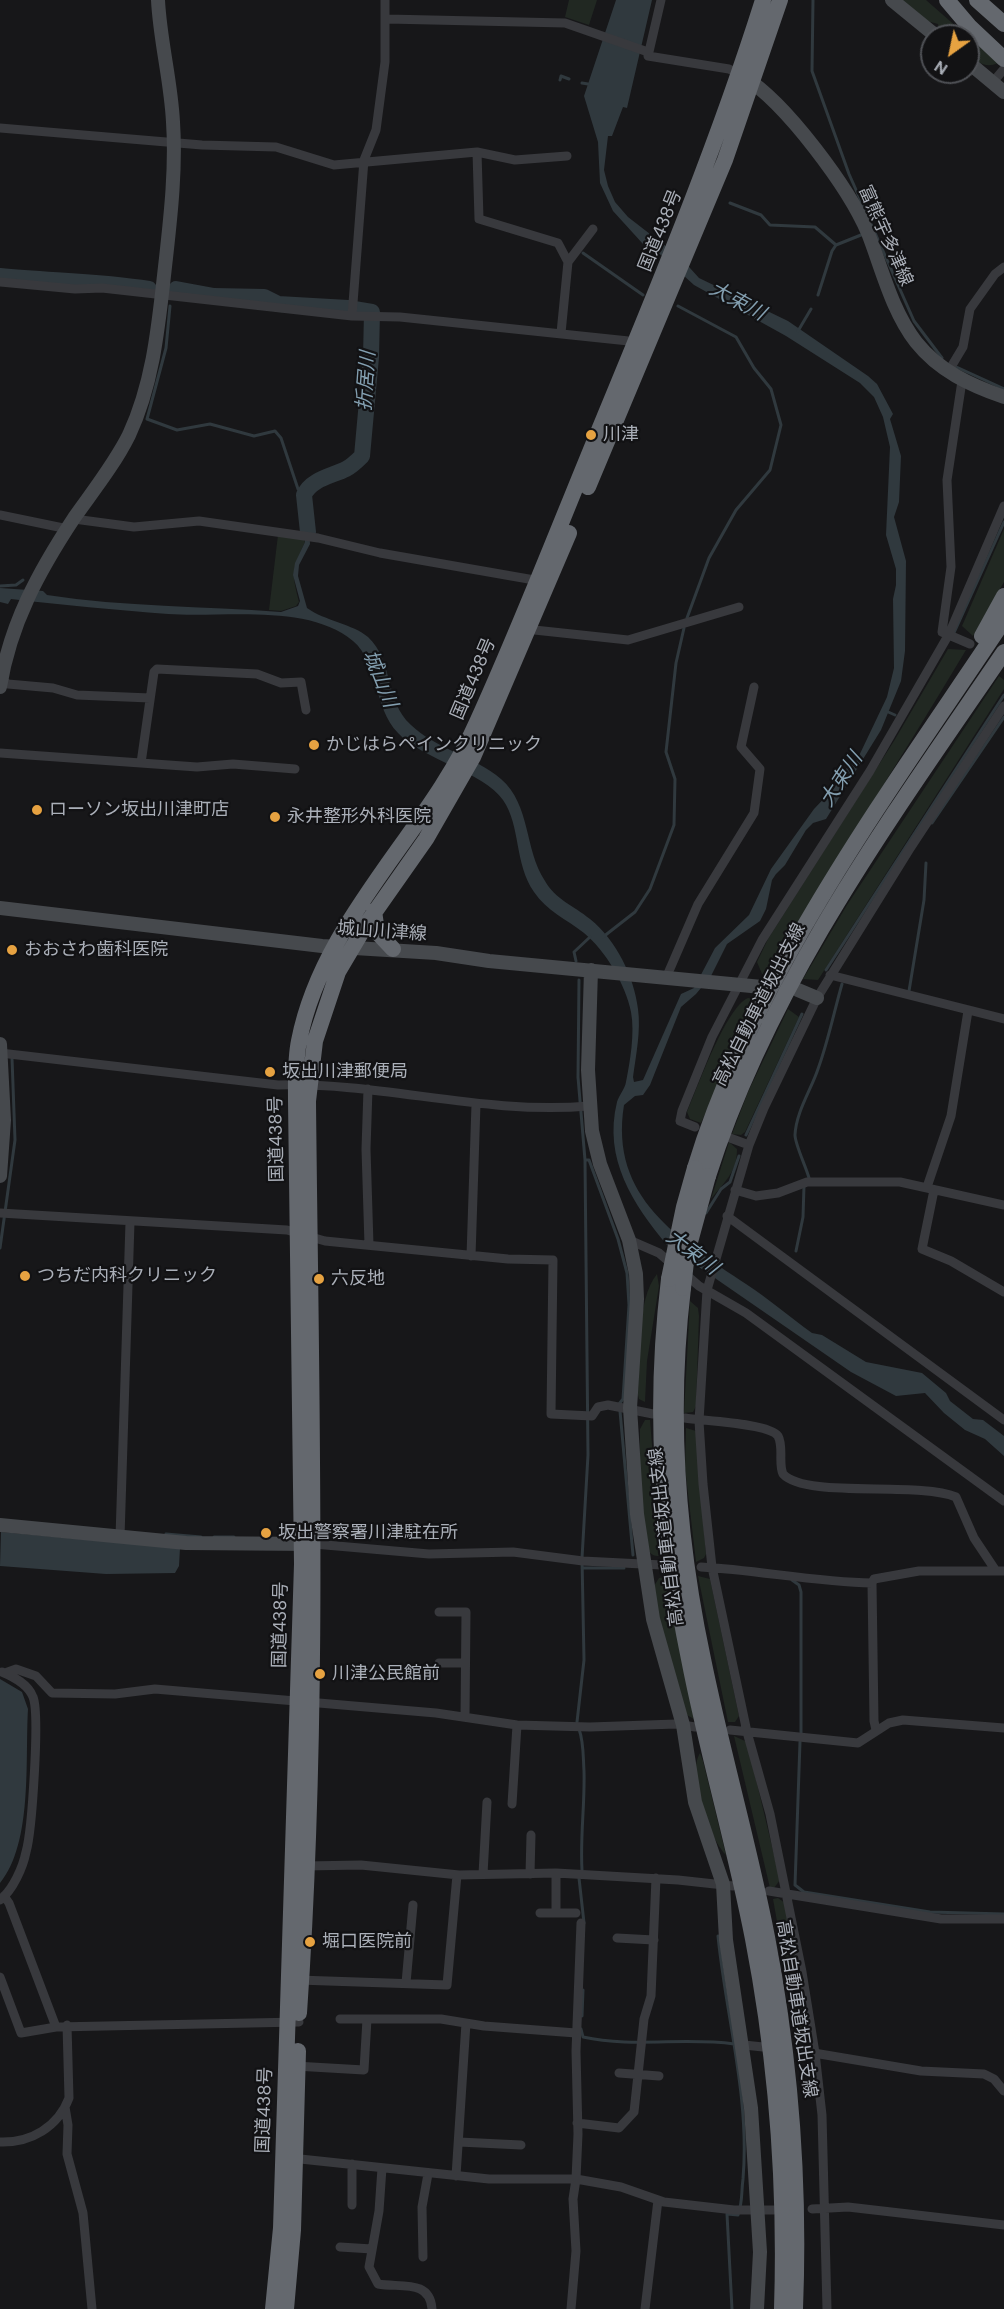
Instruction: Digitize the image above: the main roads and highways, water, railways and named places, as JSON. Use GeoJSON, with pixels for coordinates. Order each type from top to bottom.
{"type":"FeatureCollection","features":[{"type":"Feature","properties":{"kind":"highway","name":"国道438号"},"geometry":{"type":"LineString","coordinates":[[746,79],[763,0]]}},
{"type":"Feature","properties":{"kind":"highway","name":"国道438号"},"geometry":{"type":"LineString","coordinates":[[344,947],[374,911],[426,839],[468,754],[477,722],[523,628],[688,233],[746,79],[780,0]]}},
{"type":"Feature","properties":{"kind":"highway"},"geometry":{"type":"LineString","coordinates":[[948,0],[1004,47]]}},
{"type":"Feature","properties":{"kind":"highway"},"geometry":{"type":"LineString","coordinates":[[948,0],[969,26],[1004,59]]}},
{"type":"Feature","properties":{"kind":"highway"},"geometry":{"type":"LineString","coordinates":[[977,0],[1004,24]]}},
{"type":"Feature","properties":{"kind":"highway"},"geometry":{"type":"LineString","coordinates":[[915,754],[1004,596]]}},
{"type":"Feature","properties":{"kind":"highway"},"geometry":{"type":"LineString","coordinates":[[915,754],[1004,620]]}},
{"type":"Feature","properties":{"kind":"highway","name":"高松自動車道坂出支線"},"geometry":{"type":"LineString","coordinates":[[782,2309],[784,2216],[780,2128],[767,2015],[731,1834],[689,1661],[663,1491],[659,1433],[661,1369],[676,1284],[684,1207],[747,1070],[799,966],[927,762],[1003,653]]}},
{"type":"Feature","properties":{"kind":"highway","name":"高松自動車道坂出支線"},"geometry":{"type":"LineString","coordinates":[[701,1172],[736,1058],[781,970],[848,857],[915,754]]}},
{"type":"Feature","properties":{"kind":"highway","name":"国道438号"},"geometry":{"type":"LineString","coordinates":[[281,2308],[281,2228],[289,2158],[296,1980],[308,1544],[303,1084],[300,1036],[316,986],[458,773]]}},
{"type":"Feature","properties":{"kind":"highway"},"geometry":{"type":"LineString","coordinates":[[374,911],[377,933],[393,949]]}},
{"type":"Feature","properties":{"kind":"highway","name":"高松自動車道坂出支線"},"geometry":{"type":"LineString","coordinates":[[676,1284],[674,1434],[684,1550],[702,1658],[746,1843],[778,2000],[805,2212],[795,2309]]}},
{"type":"Feature","properties":{"kind":"highway"},"geometry":{"type":"LineString","coordinates":[[802,2309],[805,2212]]}},
{"type":"Feature","properties":{"kind":"water"},"geometry":{"type":"Polygon","coordinates":[[[616,0],[652,0],[627,108],[623,107],[612,136],[608,136],[604,170],[615,202],[628,217],[681,258],[699,278],[788,321],[877,384],[893,414],[890,419],[901,456],[899,502],[894,517],[906,561],[905,651],[901,681],[881,730],[826,819],[813,823],[806,830],[785,865],[772,880],[766,909],[760,921],[727,944],[711,976],[681,1007],[650,1085],[643,1095],[635,1096],[624,1105],[622,1138],[627,1166],[638,1191],[654,1212],[697,1250],[812,1333],[822,1335],[866,1362],[922,1373],[946,1393],[950,1401],[973,1419],[983,1420],[1004,1436],[1004,1456],[985,1439],[965,1430],[925,1393],[896,1396],[851,1372],[667,1245],[643,1213],[624,1180],[614,1143],[617,1102],[625,1085],[632,1038],[631,1012],[619,980],[607,958],[592,940],[551,910],[534,892],[523,869],[513,821],[503,800],[482,782],[422,751],[398,733],[384,711],[367,661],[353,641],[334,629],[313,621],[289,617],[168,614],[11,599],[8,604],[0,602],[0,588],[43,591],[47,595],[106,602],[281,612],[298,606],[300,601],[293,575],[295,563],[305,542],[304,511],[308,512],[310,544],[299,565],[298,576],[307,608],[368,637],[382,657],[397,704],[402,715],[411,725],[432,740],[490,771],[511,790],[523,814],[533,855],[545,881],[559,898],[584,914],[608,937],[628,972],[636,997],[639,1017],[633,1077],[634,1082],[643,1080],[681,994],[694,988],[715,948],[749,915],[771,869],[814,809],[834,788],[842,772],[857,760],[887,697],[894,668],[893,599],[896,569],[886,535],[890,447],[883,417],[874,397],[860,383],[786,336],[694,285],[661,255],[643,244],[613,211],[600,183],[598,142],[584,96],[616,0]]]}},
{"type":"Feature","properties":{"kind":"water"},"geometry":{"type":"Polygon","coordinates":[[[1,1532],[180,1548],[179,1566],[175,1573],[106,1574],[0,1566],[1,1532]]]}},
{"type":"Feature","properties":{"kind":"water"},"geometry":{"type":"Polygon","coordinates":[[[0,1679],[22,1692],[28,1709],[27,1776],[23,1824],[11,1866],[0,1883],[0,1679]]]}},
{"type":"Feature","properties":{"kind":"waterway"},"geometry":{"type":"LineString","coordinates":[[813,0],[812,71],[849,174],[914,321],[942,358]]}},
{"type":"Feature","properties":{"kind":"waterway"},"geometry":{"type":"LineString","coordinates":[[560,80],[561,76],[569,79]]}},
{"type":"Feature","properties":{"kind":"waterway"},"geometry":{"type":"LineString","coordinates":[[582,83],[588,84]]}},
{"type":"Feature","properties":{"kind":"waterway"},"geometry":{"type":"LineString","coordinates":[[730,203],[761,215],[770,225],[815,227],[836,245]]}},
{"type":"Feature","properties":{"kind":"waterway"},"geometry":{"type":"LineString","coordinates":[[818,295],[836,245],[861,235]]}},
{"type":"Feature","properties":{"kind":"waterway"},"geometry":{"type":"LineString","coordinates":[[583,253],[643,295]]}},
{"type":"Feature","properties":{"kind":"waterway","name":"折居川"},"geometry":{"type":"LineString","coordinates":[[0,276],[149,289]]}},
{"type":"Feature","properties":{"kind":"waterway","name":"折居川"},"geometry":{"type":"LineString","coordinates":[[176,289],[214,296],[264,297],[278,304],[348,308],[372,312],[371,357],[362,456],[348,468],[317,482],[307,490],[304,495],[308,532]]}},
{"type":"Feature","properties":{"kind":"waterway"},"geometry":{"type":"LineString","coordinates":[[170,306],[166,348],[147,419],[177,430],[210,424],[254,436],[275,431],[281,438],[298,489],[304,495]]}},
{"type":"Feature","properties":{"kind":"waterway"},"geometry":{"type":"LineString","coordinates":[[678,306],[736,337],[754,368],[771,389],[781,425],[770,470],[736,510],[709,558],[687,618]]}},
{"type":"Feature","properties":{"kind":"waterway"},"geometry":{"type":"LineString","coordinates":[[798,331],[811,309]]}},
{"type":"Feature","properties":{"kind":"waterway"},"geometry":{"type":"LineString","coordinates":[[952,365],[1004,389]]}},
{"type":"Feature","properties":{"kind":"waterway"},"geometry":{"type":"LineString","coordinates":[[953,635],[1004,522]]}},
{"type":"Feature","properties":{"kind":"waterway"},"geometry":{"type":"LineString","coordinates":[[0,586],[16,585],[23,580]]}},
{"type":"Feature","properties":{"kind":"waterway"},"geometry":{"type":"LineString","coordinates":[[603,937],[635,912],[650,889],[674,825],[675,779],[666,752],[676,663],[684,628]]}},
{"type":"Feature","properties":{"kind":"waterway"},"geometry":{"type":"LineString","coordinates":[[826,970],[1004,695]]}},
{"type":"Feature","properties":{"kind":"waterway"},"geometry":{"type":"LineString","coordinates":[[886,711],[895,715]]}},
{"type":"Feature","properties":{"kind":"waterway"},"geometry":{"type":"LineString","coordinates":[[932,823],[1004,717]]}},
{"type":"Feature","properties":{"kind":"waterway"},"geometry":{"type":"LineString","coordinates":[[909,991],[924,900],[926,863]]}},
{"type":"Feature","properties":{"kind":"waterway"},"geometry":{"type":"LineString","coordinates":[[576,961],[574,952],[590,937]]}},
{"type":"Feature","properties":{"kind":"waterway"},"geometry":{"type":"LineString","coordinates":[[579,980],[578,1077],[585,1160],[589,1160],[618,1239],[627,1273],[629,1305],[623,1399],[619,1404]]}},
{"type":"Feature","properties":{"kind":"waterway"},"geometry":{"type":"LineString","coordinates":[[809,1178],[795,1139],[796,1126],[822,1059],[842,984]]}},
{"type":"Feature","properties":{"kind":"waterway"},"geometry":{"type":"LineString","coordinates":[[746,1135],[802,1014]]}},
{"type":"Feature","properties":{"kind":"waterway"},"geometry":{"type":"LineString","coordinates":[[0,1248],[15,1140],[12,1058]]}},
{"type":"Feature","properties":{"kind":"waterway"},"geometry":{"type":"LineString","coordinates":[[706,1213],[721,1189],[730,1182],[739,1156]]}},
{"type":"Feature","properties":{"kind":"waterway"},"geometry":{"type":"LineString","coordinates":[[577,1722],[584,1660],[582,1558],[588,1455],[585,1160]]}},
{"type":"Feature","properties":{"kind":"waterway"},"geometry":{"type":"LineString","coordinates":[[796,1251],[803,1217],[804,1186]]}},
{"type":"Feature","properties":{"kind":"waterway"},"geometry":{"type":"LineString","coordinates":[[620,1411],[633,1555]]}},
{"type":"Feature","properties":{"kind":"waterway"},"geometry":{"type":"LineString","coordinates":[[166,1534],[201,1537]]}},
{"type":"Feature","properties":{"kind":"waterway"},"geometry":{"type":"LineString","coordinates":[[214,1537],[234,1537]]}},
{"type":"Feature","properties":{"kind":"waterway"},"geometry":{"type":"LineString","coordinates":[[582,1568],[624,1568]]}},
{"type":"Feature","properties":{"kind":"waterway"},"geometry":{"type":"LineString","coordinates":[[792,1580],[799,1585],[801,1592],[801,1734]]}},
{"type":"Feature","properties":{"kind":"waterway"},"geometry":{"type":"LineString","coordinates":[[579,1729],[583,1745],[584,1771],[582,1870]]}},
{"type":"Feature","properties":{"kind":"waterway"},"geometry":{"type":"LineString","coordinates":[[800,1742],[795,1885],[804,1892],[930,1912],[1004,1914]]}},
{"type":"Feature","properties":{"kind":"waterway"},"geometry":{"type":"LineString","coordinates":[[579,1878],[584,1923]]}},
{"type":"Feature","properties":{"kind":"waterway"},"geometry":{"type":"LineString","coordinates":[[718,1936],[743,2118],[741,2205],[738,2215],[727,2214],[732,2309]]}},
{"type":"Feature","properties":{"kind":"waterway"},"geometry":{"type":"LineString","coordinates":[[582,2016],[583,1990]]}},
{"type":"Feature","properties":{"kind":"waterway"},"geometry":{"type":"LineString","coordinates":[[581,2029],[583,2037],[621,2042],[734,2044]]}},
{"type":"Feature","properties":{"kind":"place","name":"川津"},"geometry":{"type":"Point","coordinates":[591,435]}},
{"type":"Feature","properties":{"kind":"place","name":"かじはらペインクリニック"},"geometry":{"type":"Point","coordinates":[314,745]}},
{"type":"Feature","properties":{"kind":"place","name":"ローソン坂出川津町店"},"geometry":{"type":"Point","coordinates":[37,810]}},
{"type":"Feature","properties":{"kind":"place","name":"永井整形外科医院"},"geometry":{"type":"Point","coordinates":[275,817]}},
{"type":"Feature","properties":{"kind":"place","name":"おおさわ歯科医院"},"geometry":{"type":"Point","coordinates":[12,950]}},
{"type":"Feature","properties":{"kind":"place","name":"坂出川津郵便局"},"geometry":{"type":"Point","coordinates":[270,1072]}},
{"type":"Feature","properties":{"kind":"place","name":"つちだ内科クリニック"},"geometry":{"type":"Point","coordinates":[25,1276]}},
{"type":"Feature","properties":{"kind":"place","name":"六反地"},"geometry":{"type":"Point","coordinates":[319,1279]}},
{"type":"Feature","properties":{"kind":"place","name":"坂出警察署川津駐在所"},"geometry":{"type":"Point","coordinates":[266,1533]}},
{"type":"Feature","properties":{"kind":"place","name":"川津公民館前"},"geometry":{"type":"Point","coordinates":[320,1674]}},
{"type":"Feature","properties":{"kind":"place","name":"堀口医院前"},"geometry":{"type":"Point","coordinates":[310,1942]}},
{"type":"Feature","properties":{"kind":"water label","name":"大束川"},"geometry":{"type":"Point","coordinates":[737,302]}},
{"type":"Feature","properties":{"kind":"water label","name":"城山川"},"geometry":{"type":"Point","coordinates":[379,679]}},
{"type":"Feature","properties":{"kind":"water label","name":"大束川"},"geometry":{"type":"Point","coordinates":[842,780]}},
{"type":"Feature","properties":{"kind":"water label","name":"大束川"},"geometry":{"type":"Point","coordinates":[692,1253]}}]}
